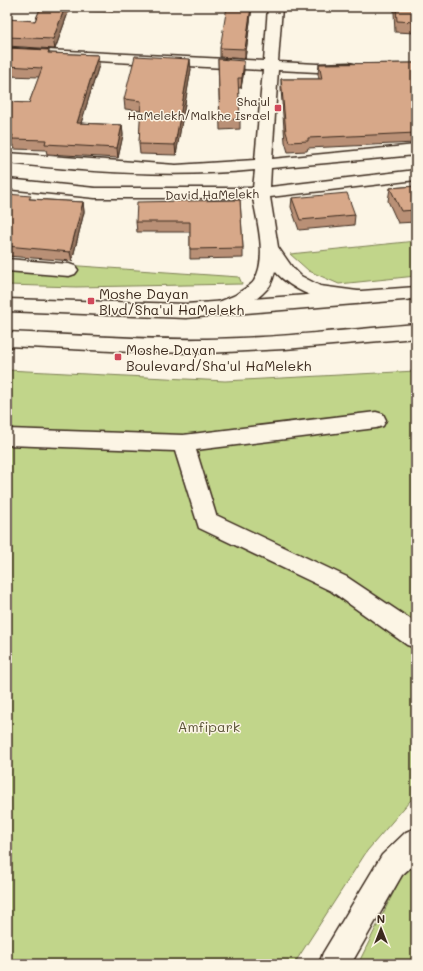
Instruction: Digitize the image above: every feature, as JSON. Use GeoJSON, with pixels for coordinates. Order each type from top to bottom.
{"type":"FeatureCollection","features":[{"type":"Feature","properties":{"kind":"street"},"geometry":{"type":"LineString","coordinates":[[220,309],[238,302],[259,287],[266,274],[269,262],[269,247],[261,193],[269,65],[275,7]]}},
{"type":"Feature","properties":{"kind":"street"},"geometry":{"type":"LineString","coordinates":[[7,52],[317,68],[364,67]]}},
{"type":"Feature","properties":{"kind":"street","name":"David HaMelekh"},"geometry":{"type":"LineString","coordinates":[[7,158],[42,162],[176,170],[222,168],[416,150]]}},
{"type":"Feature","properties":{"kind":"street","name":"David HaMelekh"},"geometry":{"type":"LineString","coordinates":[[7,184],[95,192],[165,194],[261,193],[416,175]]}},
{"type":"Feature","properties":{"kind":"street"},"geometry":{"type":"LineString","coordinates":[[269,247],[285,271],[301,285],[329,294],[367,298]]}},
{"type":"Feature","properties":{"kind":"street"},"geometry":{"type":"LineString","coordinates":[[7,265],[69,270]]}},
{"type":"Feature","properties":{"kind":"street"},"geometry":{"type":"LineString","coordinates":[[7,305],[147,311],[220,309],[416,293]]}},
{"type":"Feature","properties":{"kind":"street"},"geometry":{"type":"LineString","coordinates":[[7,339],[164,346],[207,346],[314,341],[416,331]]}},
{"type":"Feature","properties":{"kind":"street"},"geometry":{"type":"LineString","coordinates":[[7,437],[183,443],[376,420]]}},
{"type":"Feature","properties":{"kind":"street"},"geometry":{"type":"LineString","coordinates":[[183,443],[208,521],[339,584],[416,637]]}},
{"type":"Feature","properties":{"kind":"street"},"geometry":{"type":"LineString","coordinates":[[334,964],[392,865],[416,842]]}},
{"type":"Feature","properties":{"kind":"green space"},"geometry":{"type":"Polygon","coordinates":[[[416,241],[416,276],[339,284],[309,271],[290,254],[416,241]]]}},
{"type":"Feature","properties":{"kind":"green space"},"geometry":{"type":"Polygon","coordinates":[[[7,261],[239,277],[242,284],[76,287],[7,285],[7,261]]]}},
{"type":"Feature","properties":{"kind":"green space","name":"Amfipark"},"geometry":{"type":"Polygon","coordinates":[[[7,370],[225,381],[416,371],[416,794],[367,851],[294,964],[7,964],[7,370]]]}},
{"type":"Feature","properties":{"kind":"green space"},"geometry":{"type":"Polygon","coordinates":[[[416,865],[416,964],[358,964],[401,877],[416,865]]]}},
{"type":"Feature","properties":{"kind":"building"},"geometry":{"type":"Polygon","coordinates":[[[41,7],[65,7],[53,39],[7,37],[7,19],[35,21],[41,7]]]}},
{"type":"Feature","properties":{"kind":"building"},"geometry":{"type":"Polygon","coordinates":[[[227,7],[251,7],[245,49],[220,48],[227,7]]]}},
{"type":"Feature","properties":{"kind":"building"},"geometry":{"type":"Polygon","coordinates":[[[396,7],[416,7],[416,22],[397,21],[396,7]]]}},
{"type":"Feature","properties":{"kind":"building"},"geometry":{"type":"Polygon","coordinates":[[[7,48],[49,50],[48,53],[98,55],[77,123],[122,125],[117,148],[45,144],[46,140],[12,139],[13,135],[7,135],[7,102],[29,103],[42,68],[7,66],[7,48]]]}},
{"type":"Feature","properties":{"kind":"building"},"geometry":{"type":"Polygon","coordinates":[[[135,56],[190,59],[175,145],[139,144],[141,101],[124,99],[135,56]]]}},
{"type":"Feature","properties":{"kind":"building"},"geometry":{"type":"Polygon","coordinates":[[[218,59],[244,61],[242,78],[238,78],[240,119],[220,120],[218,59]]]}},
{"type":"Feature","properties":{"kind":"building"},"geometry":{"type":"Polygon","coordinates":[[[416,63],[416,133],[308,138],[308,141],[289,142],[286,132],[281,79],[322,79],[319,64],[416,63]]]}},
{"type":"Feature","properties":{"kind":"building"},"geometry":{"type":"Polygon","coordinates":[[[416,186],[416,210],[401,211],[390,188],[416,186]]]}},
{"type":"Feature","properties":{"kind":"building"},"geometry":{"type":"Polygon","coordinates":[[[347,193],[355,215],[300,220],[292,198],[347,193]]]}},
{"type":"Feature","properties":{"kind":"building"},"geometry":{"type":"Polygon","coordinates":[[[7,194],[31,196],[29,199],[83,202],[70,252],[7,246],[7,194]]]}},
{"type":"Feature","properties":{"kind":"building"},"geometry":{"type":"Polygon","coordinates":[[[240,200],[243,248],[190,249],[190,222],[136,222],[137,202],[240,200]]]}},
{"type":"Feature","properties":{"kind":"place","name":"Sha'ul HaMelekh/Malkhe Israel"},"geometry":{"type":"Point","coordinates":[278,108]}},
{"type":"Feature","properties":{"kind":"place","name":"Moshe Dayan Blvd/Sha'ul HaMelekh"},"geometry":{"type":"Point","coordinates":[91,301]}},
{"type":"Feature","properties":{"kind":"place","name":"Moshe Dayan Boulevard/Sha'ul HaMelekh"},"geometry":{"type":"Point","coordinates":[118,357]}}]}
